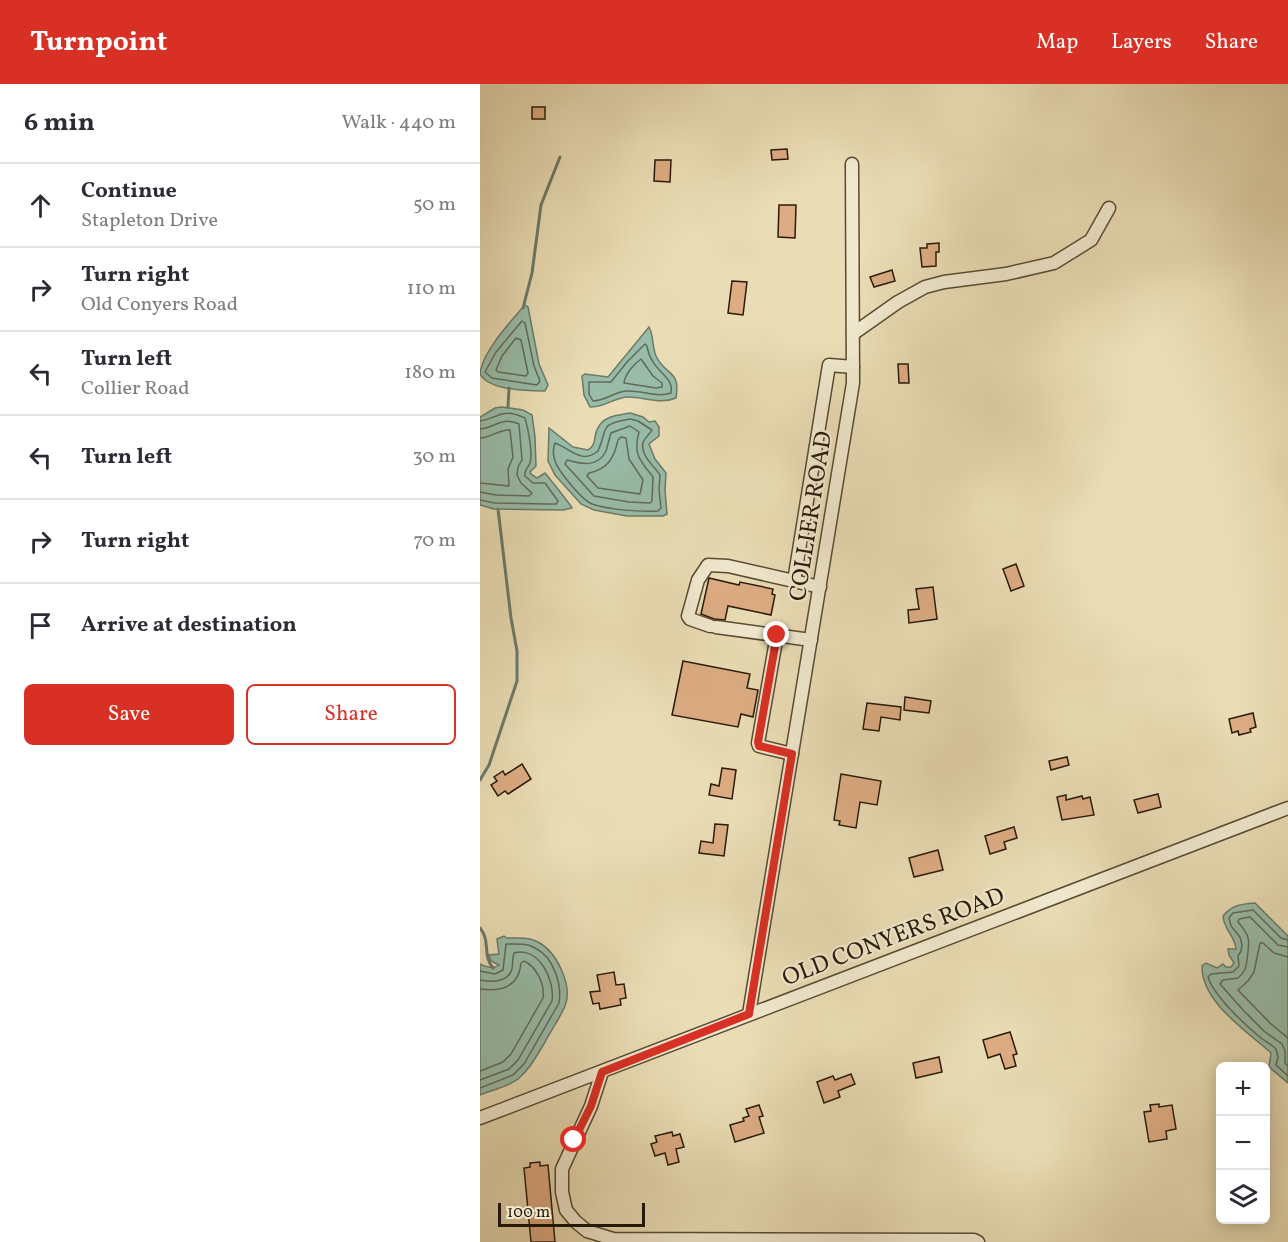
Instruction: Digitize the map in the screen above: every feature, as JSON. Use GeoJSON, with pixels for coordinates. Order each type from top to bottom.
{"type":"FeatureCollection","features":[{"type":"Feature","properties":{"kind":"street","name":"COLLIER ROAD"},"geometry":{"type":"LineString","coordinates":[[749,1014],[853,383],[852,164]]}},
{"type":"Feature","properties":{"kind":"street"},"geometry":{"type":"LineString","coordinates":[[854,333],[898,302],[925,287],[944,282],[1006,274],[1054,263],[1091,240],[1108,208]]}},
{"type":"Feature","properties":{"kind":"street"},"geometry":{"type":"LineString","coordinates":[[794,581],[829,365],[853,367]]}},
{"type":"Feature","properties":{"kind":"street"},"geometry":{"type":"LineString","coordinates":[[811,640],[713,626],[690,620],[688,616],[698,580],[708,565],[728,566],[819,587]]}},
{"type":"Feature","properties":{"kind":"street"},"geometry":{"type":"LineString","coordinates":[[777,635],[758,742],[759,746],[792,754]]}},
{"type":"Feature","properties":{"kind":"street","name":"OLD CONYERS ROAD"},"geometry":{"type":"LineString","coordinates":[[480,1118],[1288,808]]}},
{"type":"Feature","properties":{"kind":"street"},"geometry":{"type":"LineString","coordinates":[[602,1072],[591,1106],[562,1169],[562,1192],[566,1210],[587,1231],[619,1240],[974,1240],[978,1242]]}},
{"type":"Feature","properties":{"kind":"water"},"geometry":{"type":"Polygon","coordinates":[[[525,305],[528,307],[539,364],[548,385],[545,391],[519,390],[500,386],[480,374],[491,347],[525,305]]]}},
{"type":"Feature","properties":{"kind":"water"},"geometry":{"type":"Polygon","coordinates":[[[649,327],[656,356],[676,382],[676,398],[658,401],[623,397],[600,406],[590,407],[584,395],[582,376],[585,374],[608,377],[649,327]]]}},
{"type":"Feature","properties":{"kind":"water"},"geometry":{"type":"Polygon","coordinates":[[[495,408],[523,410],[532,415],[536,466],[530,472],[537,478],[545,473],[572,508],[563,510],[494,509],[480,505],[480,417],[495,408]]]}},
{"type":"Feature","properties":{"kind":"water"},"geometry":{"type":"Polygon","coordinates":[[[630,413],[643,417],[649,422],[655,421],[659,427],[659,436],[649,444],[655,459],[666,473],[667,514],[663,516],[627,516],[594,510],[581,504],[555,475],[548,461],[549,428],[573,447],[588,450],[593,446],[600,424],[612,417],[630,413]]]}},
{"type":"Feature","properties":{"kind":"water"},"geometry":{"type":"Polygon","coordinates":[[[1255,903],[1288,936],[1288,1083],[1270,1068],[1271,1053],[1217,1004],[1204,979],[1202,966],[1206,963],[1217,968],[1223,964],[1231,967],[1234,963],[1228,949],[1236,949],[1235,944],[1223,916],[1230,909],[1255,903]]]}},
{"type":"Feature","properties":{"kind":"water"},"geometry":{"type":"Polygon","coordinates":[[[504,936],[530,939],[545,947],[562,970],[567,998],[561,1015],[526,1071],[510,1084],[480,1095],[480,964],[490,967],[499,965],[491,961],[489,955],[499,954],[497,939],[504,936]]]}},
{"type":"Feature","properties":{"kind":"building"},"geometry":{"type":"Polygon","coordinates":[[[532,107],[545,107],[545,119],[532,119],[532,107]]]}},
{"type":"Feature","properties":{"kind":"building"},"geometry":{"type":"Polygon","coordinates":[[[787,149],[788,159],[772,160],[771,150],[787,149]]]}},
{"type":"Feature","properties":{"kind":"building"},"geometry":{"type":"Polygon","coordinates":[[[655,160],[671,160],[670,182],[654,181],[655,160]]]}},
{"type":"Feature","properties":{"kind":"building"},"geometry":{"type":"Polygon","coordinates":[[[779,205],[796,205],[795,238],[778,237],[779,205]]]}},
{"type":"Feature","properties":{"kind":"building"},"geometry":{"type":"Polygon","coordinates":[[[939,243],[939,252],[936,252],[936,266],[922,267],[920,248],[927,248],[927,244],[939,243]]]}},
{"type":"Feature","properties":{"kind":"building"},"geometry":{"type":"Polygon","coordinates":[[[892,270],[895,281],[874,287],[870,277],[892,270]]]}},
{"type":"Feature","properties":{"kind":"building"},"geometry":{"type":"Polygon","coordinates":[[[732,281],[747,282],[743,315],[728,313],[732,281]]]}},
{"type":"Feature","properties":{"kind":"building"},"geometry":{"type":"Polygon","coordinates":[[[898,364],[908,364],[909,383],[899,383],[898,364]]]}},
{"type":"Feature","properties":{"kind":"building"},"geometry":{"type":"Polygon","coordinates":[[[1016,564],[1024,586],[1011,591],[1003,569],[1016,564]]]}},
{"type":"Feature","properties":{"kind":"building"},"geometry":{"type":"Polygon","coordinates":[[[709,578],[739,585],[740,582],[773,589],[772,594],[775,595],[771,615],[728,606],[725,620],[701,614],[709,578]]]}},
{"type":"Feature","properties":{"kind":"building"},"geometry":{"type":"Polygon","coordinates":[[[933,587],[937,619],[909,623],[908,610],[919,609],[916,589],[933,587]]]}},
{"type":"Feature","properties":{"kind":"building"},"geometry":{"type":"Polygon","coordinates":[[[683,661],[750,674],[747,688],[758,690],[753,717],[741,714],[738,727],[672,715],[683,661]]]}},
{"type":"Feature","properties":{"kind":"building"},"geometry":{"type":"Polygon","coordinates":[[[905,697],[931,701],[929,713],[904,710],[905,697]]]}},
{"type":"Feature","properties":{"kind":"building"},"geometry":{"type":"Polygon","coordinates":[[[867,703],[901,707],[900,720],[881,717],[879,731],[863,729],[867,703]]]}},
{"type":"Feature","properties":{"kind":"building"},"geometry":{"type":"Polygon","coordinates":[[[1253,713],[1256,727],[1250,729],[1251,732],[1239,735],[1238,731],[1232,733],[1229,719],[1253,713]]]}},
{"type":"Feature","properties":{"kind":"building"},"geometry":{"type":"Polygon","coordinates":[[[1067,757],[1069,765],[1051,770],[1049,761],[1067,757]]]}},
{"type":"Feature","properties":{"kind":"building"},"geometry":{"type":"Polygon","coordinates":[[[522,764],[531,779],[508,794],[505,791],[498,796],[491,785],[497,781],[494,777],[503,771],[505,775],[522,764]]]}},
{"type":"Feature","properties":{"kind":"building"},"geometry":{"type":"Polygon","coordinates":[[[722,768],[736,770],[732,799],[709,795],[711,784],[719,786],[722,768]]]}},
{"type":"Feature","properties":{"kind":"building"},"geometry":{"type":"Polygon","coordinates":[[[841,774],[881,781],[877,805],[860,802],[856,828],[839,825],[840,821],[834,820],[841,774]]]}},
{"type":"Feature","properties":{"kind":"building"},"geometry":{"type":"Polygon","coordinates":[[[1158,794],[1161,807],[1138,813],[1134,800],[1158,794]]]}},
{"type":"Feature","properties":{"kind":"building"},"geometry":{"type":"Polygon","coordinates":[[[1066,795],[1066,800],[1082,796],[1083,799],[1090,797],[1094,815],[1062,820],[1057,797],[1066,795]]]}},
{"type":"Feature","properties":{"kind":"building"},"geometry":{"type":"Polygon","coordinates":[[[715,824],[728,825],[724,856],[699,853],[701,841],[713,843],[715,824]]]}},
{"type":"Feature","properties":{"kind":"building"},"geometry":{"type":"Polygon","coordinates":[[[1014,827],[1017,838],[1004,842],[1006,849],[990,854],[985,836],[1014,827]]]}},
{"type":"Feature","properties":{"kind":"building"},"geometry":{"type":"Polygon","coordinates":[[[938,850],[943,870],[914,877],[909,858],[938,850]]]}},
{"type":"Feature","properties":{"kind":"building"},"geometry":{"type":"Polygon","coordinates":[[[614,972],[616,985],[624,984],[626,998],[620,999],[621,1005],[600,1009],[599,1003],[593,1004],[590,992],[600,991],[597,975],[614,972]]]}},
{"type":"Feature","properties":{"kind":"building"},"geometry":{"type":"Polygon","coordinates":[[[1010,1032],[1017,1054],[1013,1055],[1016,1066],[1005,1069],[1000,1054],[988,1058],[983,1040],[1010,1032]]]}},
{"type":"Feature","properties":{"kind":"building"},"geometry":{"type":"Polygon","coordinates":[[[939,1057],[942,1072],[916,1078],[913,1063],[939,1057]]]}},
{"type":"Feature","properties":{"kind":"building"},"geometry":{"type":"Polygon","coordinates":[[[851,1074],[855,1084],[838,1091],[840,1097],[824,1103],[817,1082],[833,1076],[835,1080],[851,1074]]]}},
{"type":"Feature","properties":{"kind":"building"},"geometry":{"type":"Polygon","coordinates":[[[1159,1104],[1159,1107],[1172,1105],[1176,1129],[1166,1131],[1167,1139],[1149,1142],[1144,1112],[1151,1111],[1150,1105],[1159,1104]]]}},
{"type":"Feature","properties":{"kind":"building"},"geometry":{"type":"Polygon","coordinates":[[[759,1105],[763,1116],[759,1117],[764,1133],[735,1142],[730,1125],[744,1121],[743,1118],[749,1116],[746,1109],[759,1105]]]}},
{"type":"Feature","properties":{"kind":"building"},"geometry":{"type":"Polygon","coordinates":[[[672,1132],[673,1136],[680,1134],[684,1147],[676,1149],[679,1162],[668,1165],[665,1153],[655,1156],[651,1144],[657,1142],[655,1136],[672,1132]]]}},
{"type":"Feature","properties":{"kind":"building"},"geometry":{"type":"Polygon","coordinates":[[[540,1162],[540,1166],[548,1165],[555,1242],[531,1242],[524,1168],[530,1167],[530,1163],[540,1162]]]}},
{"type":"Feature","properties":{"kind":"waterway"},"geometry":{"type":"LineString","coordinates":[[523,308],[532,273],[541,205],[560,157]]}},
{"type":"Feature","properties":{"kind":"waterway"},"geometry":{"type":"LineString","coordinates":[[508,407],[509,388]]}},
{"type":"Feature","properties":{"kind":"waterway"},"geometry":{"type":"LineString","coordinates":[[480,780],[489,765],[517,681],[517,651],[498,509]]}},
{"type":"Feature","properties":{"kind":"waterway"},"geometry":{"type":"LineString","coordinates":[[480,928],[493,968]]}},
{"type":"Feature","properties":{"kind":"route"},"geometry":{"type":"LineString","coordinates":[[574,1140],[591,1106],[602,1072],[749,1014],[792,754],[759,746],[758,742],[777,635]]}}]}
